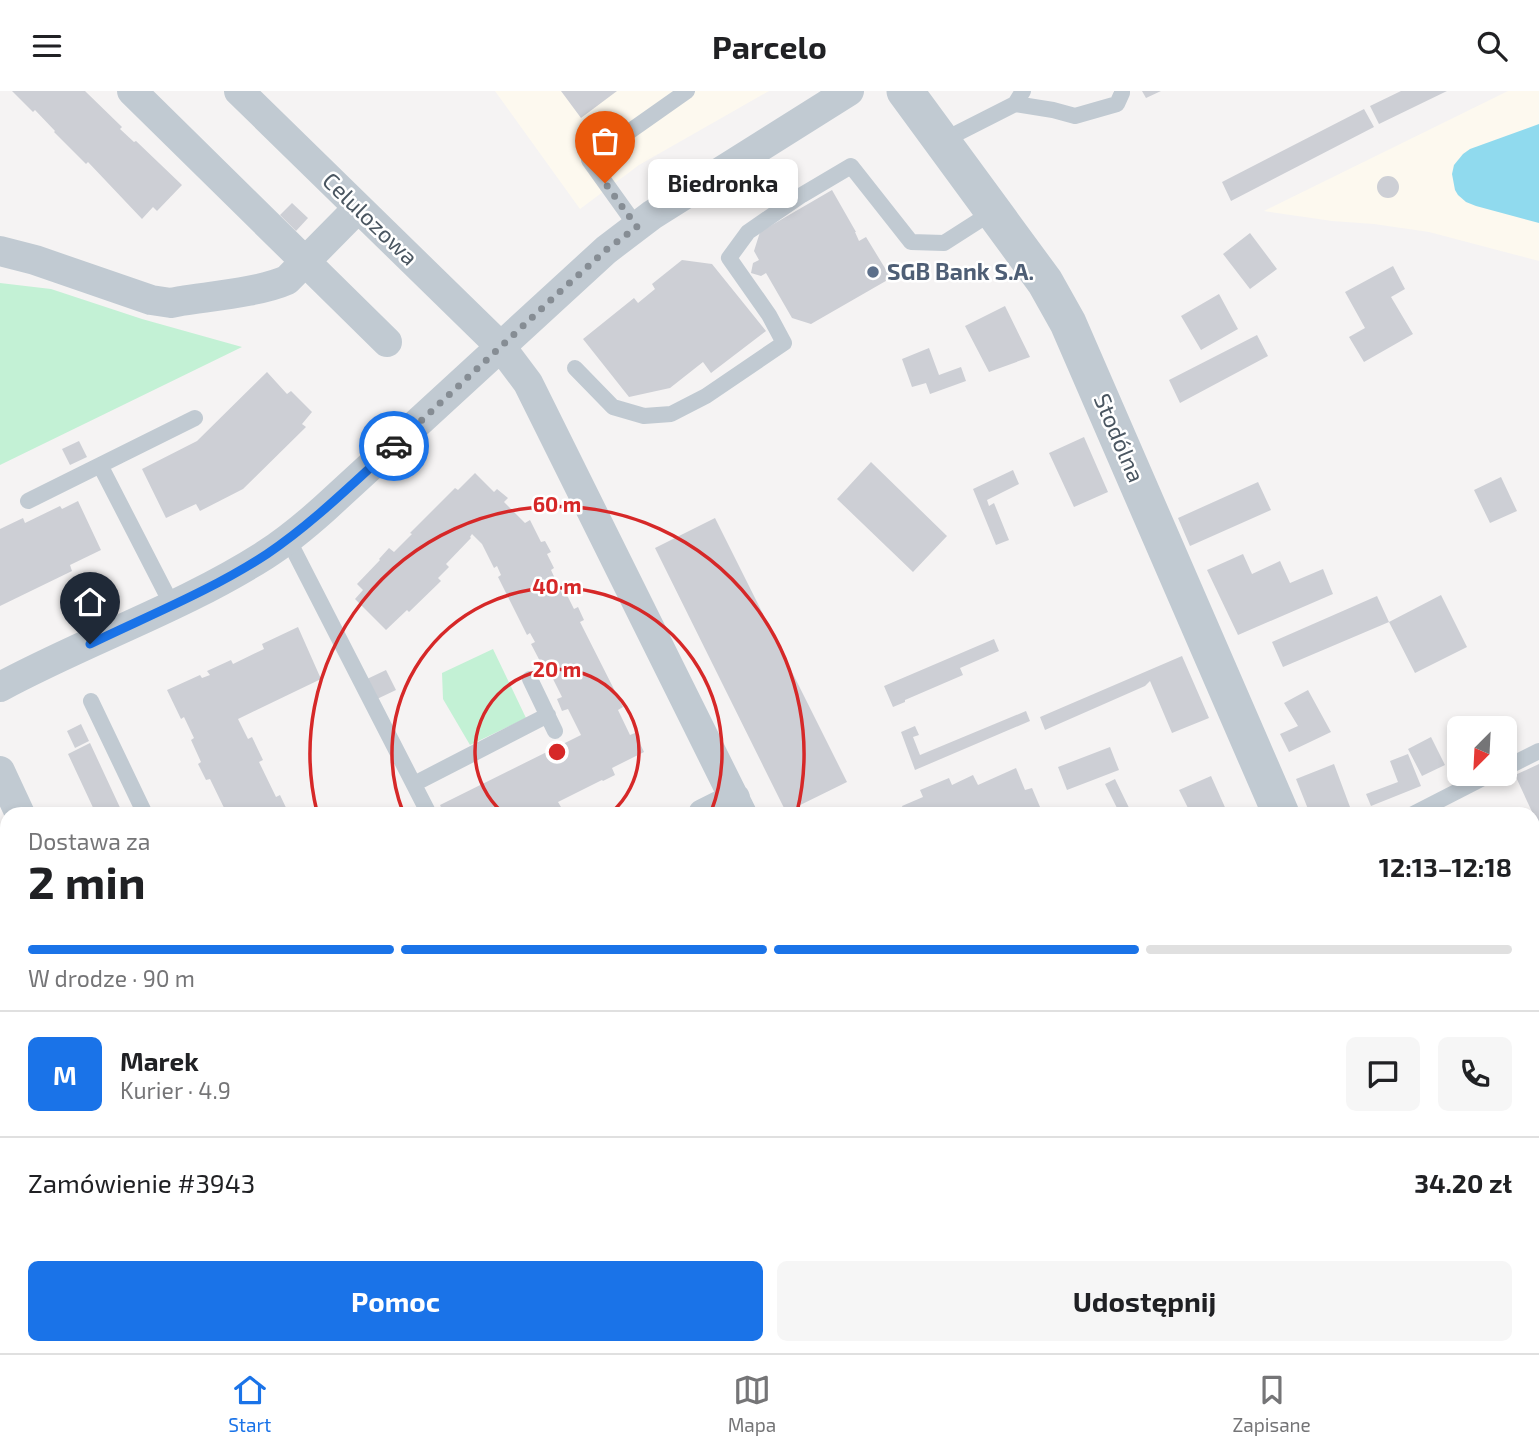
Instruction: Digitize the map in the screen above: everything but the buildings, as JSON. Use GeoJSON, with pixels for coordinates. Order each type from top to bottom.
{"type":"FeatureCollection","features":[{"type":"Feature","properties":{"kind":"street"},"geometry":{"type":"LineString","coordinates":[[132,91],[387,342]]}},
{"type":"Feature","properties":{"kind":"street","name":"Celulozowa"},"geometry":{"type":"LineString","coordinates":[[239,91],[500,347],[528,383],[739,806]]}},
{"type":"Feature","properties":{"kind":"street"},"geometry":{"type":"LineString","coordinates":[[0,687],[232,575],[288,538],[325,508],[606,250],[652,215],[849,91]]}},
{"type":"Feature","properties":{"kind":"street","name":"Stodólna"},"geometry":{"type":"LineString","coordinates":[[905,91],[1045,282],[1068,323],[1278,807]]}},
{"type":"Feature","properties":{"kind":"street"},"geometry":{"type":"LineString","coordinates":[[0,251],[35,260],[151,300],[171,303],[279,283],[293,275],[358,208]]}},
{"type":"Feature","properties":{"kind":"street"},"geometry":{"type":"LineString","coordinates":[[0,771],[17,807]]}},
{"type":"Feature","properties":{"kind":"lane"},"geometry":{"type":"LineString","coordinates":[[637,227],[589,160],[687,91]]}},
{"type":"Feature","properties":{"kind":"lane"},"geometry":{"type":"LineString","coordinates":[[943,141],[1019,97],[1075,116],[1117,104],[1122,91]]}},
{"type":"Feature","properties":{"kind":"lane"},"geometry":{"type":"LineString","coordinates":[[575,368],[612,407],[644,417],[671,414],[706,396],[784,343],[769,315],[729,258],[748,232],[851,166],[911,242],[944,243],[994,211]]}},
{"type":"Feature","properties":{"kind":"lane"},"geometry":{"type":"LineString","coordinates":[[28,501],[195,418]]}},
{"type":"Feature","properties":{"kind":"lane"},"geometry":{"type":"LineString","coordinates":[[100,465],[172,605]]}},
{"type":"Feature","properties":{"kind":"lane"},"geometry":{"type":"LineString","coordinates":[[288,538],[426,807]]}},
{"type":"Feature","properties":{"kind":"lane"},"geometry":{"type":"LineString","coordinates":[[530,679],[555,731]]}},
{"type":"Feature","properties":{"kind":"lane"},"geometry":{"type":"LineString","coordinates":[[91,701],[142,807]]}},
{"type":"Feature","properties":{"kind":"lane"},"geometry":{"type":"LineString","coordinates":[[414,784],[548,715]]}},
{"type":"Feature","properties":{"kind":"lane"},"geometry":{"type":"LineString","coordinates":[[1517,762],[1539,751]]}},
{"type":"Feature","properties":{"kind":"lane"},"geometry":{"type":"LineString","coordinates":[[1427,807],[1468,786]]}},
{"type":"Feature","properties":{"kind":"shaded area"},"geometry":{"type":"Polygon","coordinates":[[[495,91],[769,91],[639,165],[580,209],[495,91]]]}},
{"type":"Feature","properties":{"kind":"shaded area"},"geometry":{"type":"Polygon","coordinates":[[[1508,91],[1539,91],[1539,261],[1429,232],[1264,211],[1508,91]]]}},
{"type":"Feature","properties":{"kind":"green space"},"geometry":{"type":"Polygon","coordinates":[[[0,283],[51,289],[142,319],[242,347],[0,465],[0,283]]]}},
{"type":"Feature","properties":{"kind":"green space"},"geometry":{"type":"Polygon","coordinates":[[[493,649],[526,718],[470,745],[443,699],[442,673],[493,649]]]}},
{"type":"Feature","properties":{"kind":"water"},"geometry":{"type":"Polygon","coordinates":[[[1539,124],[1539,223],[1476,206],[1458,195],[1452,174],[1454,165],[1463,154],[1539,124]]]}},
{"type":"Feature","properties":{"kind":"way so far"},"geometry":{"type":"LineString","coordinates":[[394,446],[606,250],[637,227],[605,183]]}},
{"type":"Feature","properties":{"kind":"place","name":"Biedronka"},"geometry":{"type":"Point","coordinates":[605,183]}},
{"type":"Feature","properties":{"kind":"place","name":"SGB Bank S.A."},"geometry":{"type":"Point","coordinates":[873,272]}},
{"type":"Feature","properties":{"kind":"route"},"geometry":{"type":"LineString","coordinates":[[90,644],[201,591],[267,554],[296,533],[394,446]]}}]}
